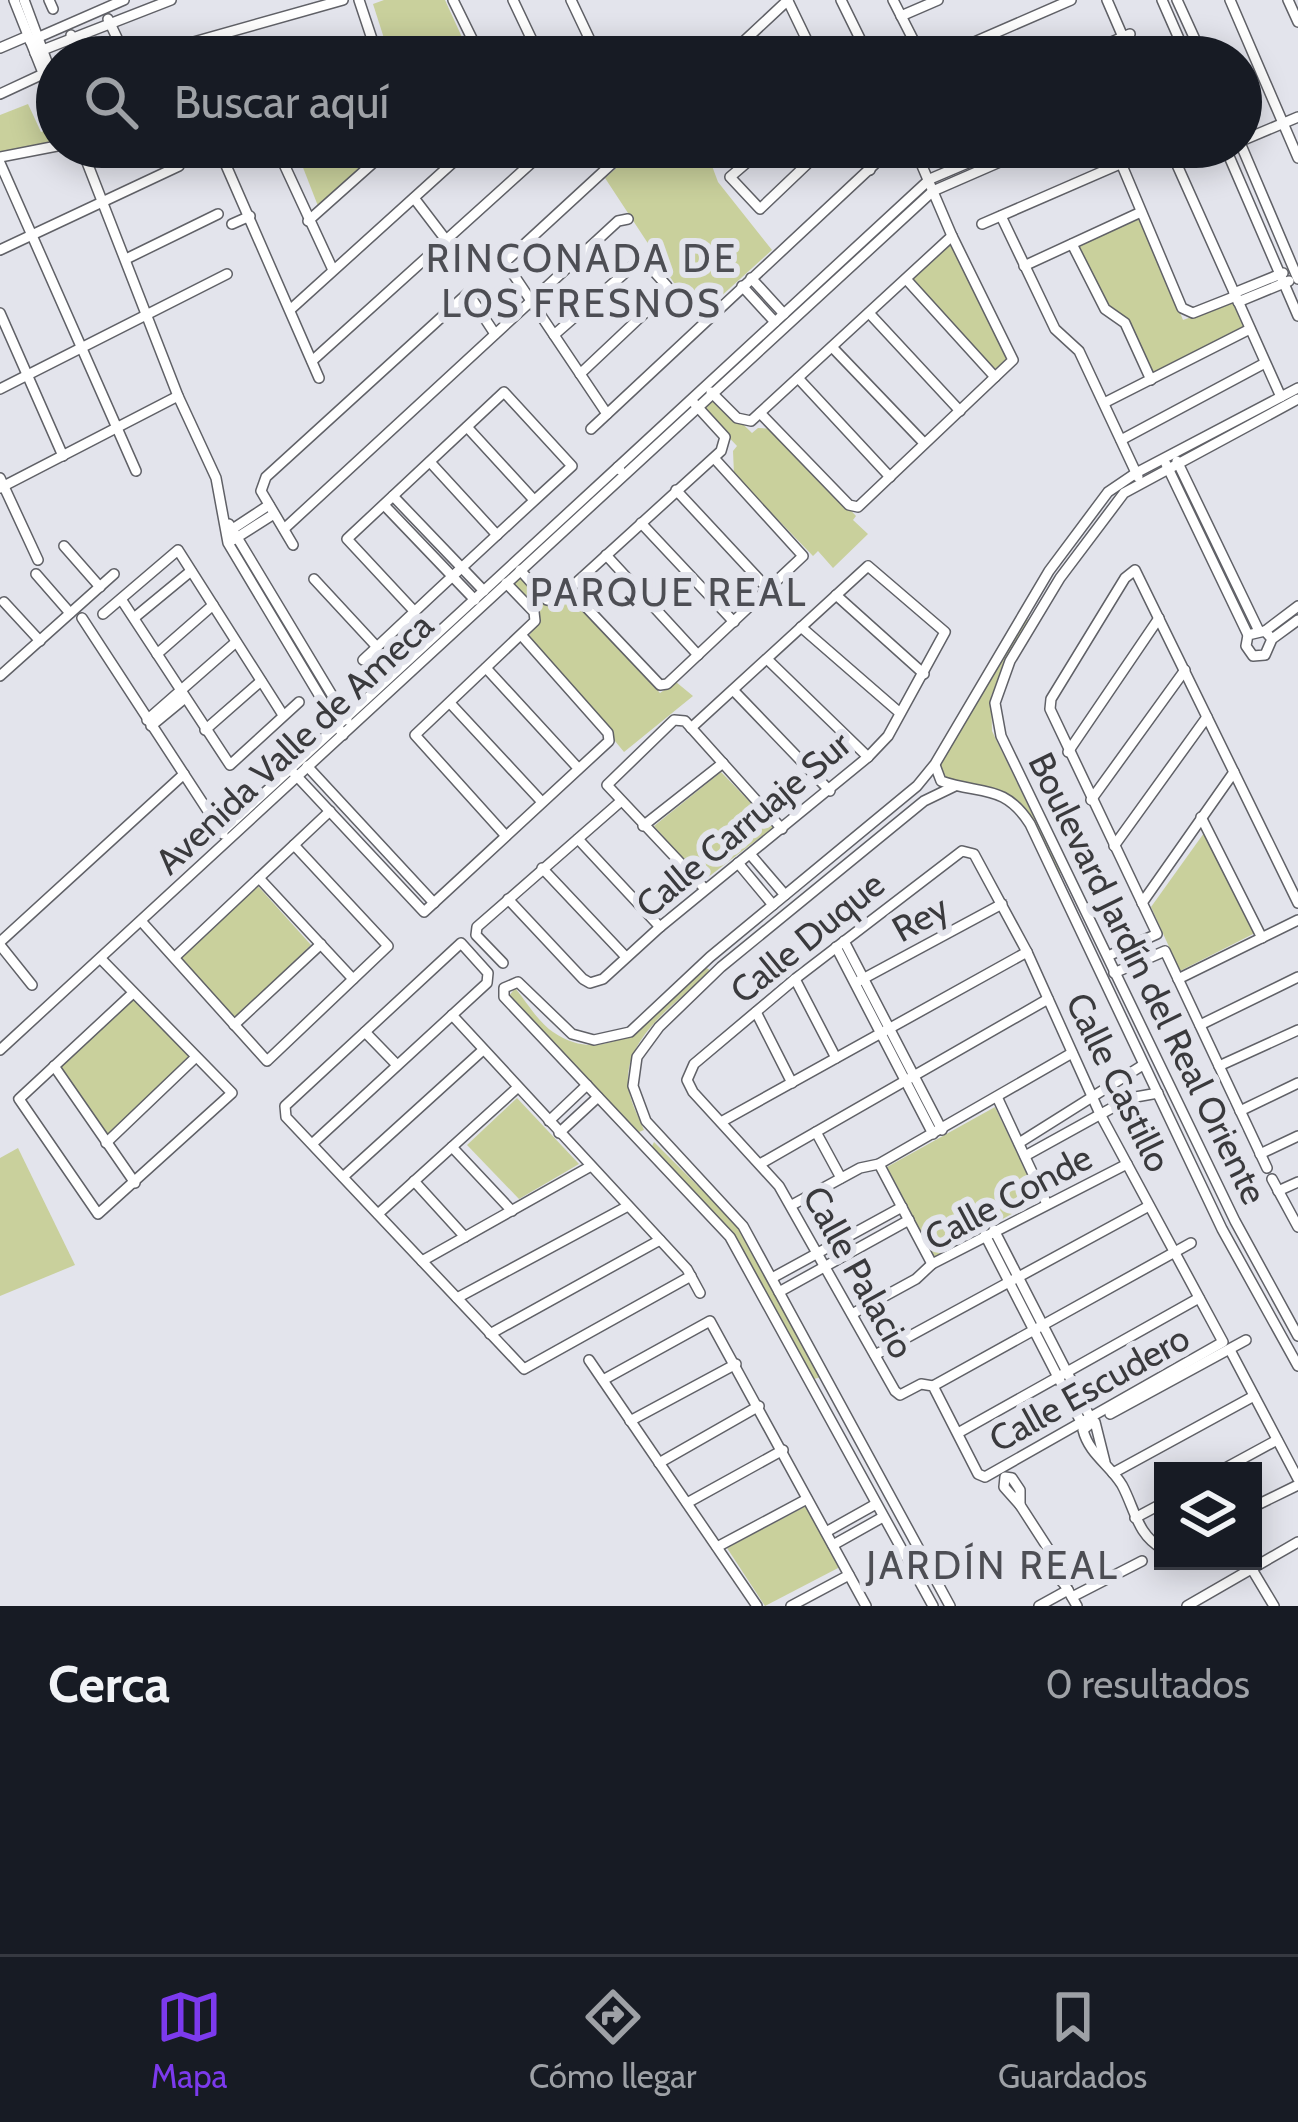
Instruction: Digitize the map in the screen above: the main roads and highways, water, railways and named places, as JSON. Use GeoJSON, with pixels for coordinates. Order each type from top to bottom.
{"type":"FeatureCollection","features":[{"type":"Feature","properties":{"kind":"district","name":"RINCONADA DE LOS FRESNOS"},"geometry":{"type":"Point","coordinates":[582,280]}},
{"type":"Feature","properties":{"kind":"district","name":"PARQUE REAL"},"geometry":{"type":"Point","coordinates":[669,592]}},
{"type":"Feature","properties":{"kind":"district","name":"JARDÍN REAL"},"geometry":{"type":"Point","coordinates":[993,1565]}}]}
